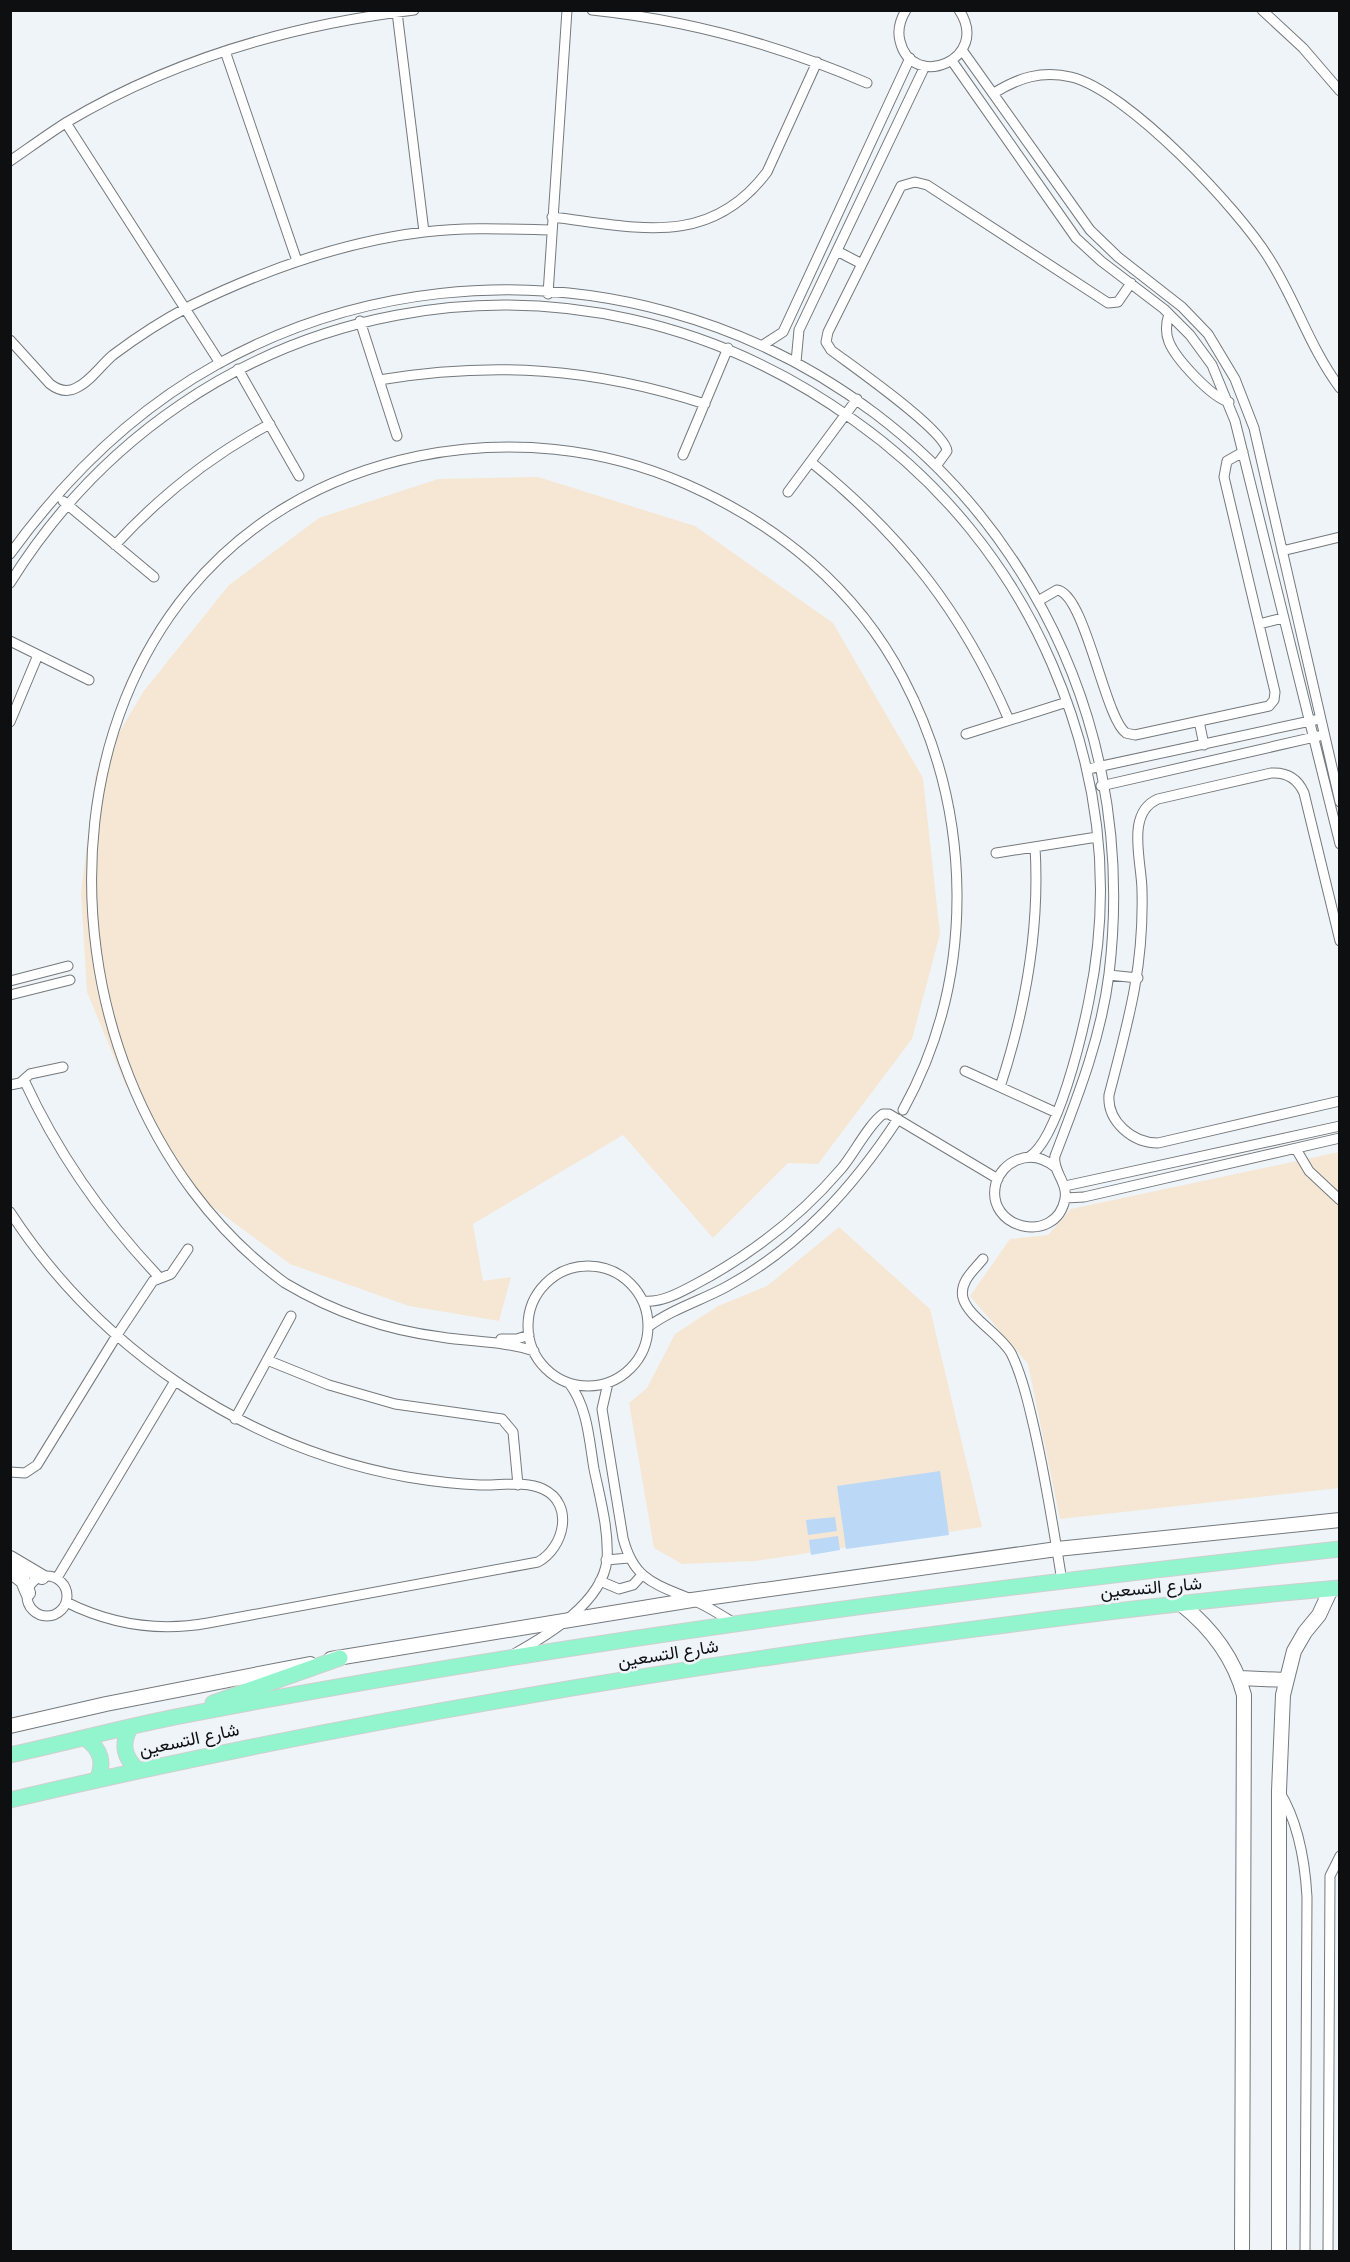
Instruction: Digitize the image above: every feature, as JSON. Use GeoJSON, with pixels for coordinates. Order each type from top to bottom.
{"type":"FeatureCollection","features":[{"type":"Feature","properties":{"kind":"main road","name":"شارع التسعين"},"geometry":{"type":"LineString","coordinates":[[10,1755],[172,1718],[506,1658],[734,1623],[1062,1581],[1340,1549]]}},
{"type":"Feature","properties":{"kind":"main road","name":"شارع التسعين"},"geometry":{"type":"LineString","coordinates":[[10,1800],[138,1770],[407,1716],[742,1660],[1134,1607],[1335,1588]]}},
{"type":"Feature","properties":{"kind":"main road"},"geometry":{"type":"LineString","coordinates":[[172,1718],[340,1658]]}},
{"type":"Feature","properties":{"kind":"main road"},"geometry":{"type":"LineString","coordinates":[[130,1728],[124,1746],[131,1764],[138,1770]]}},
{"type":"Feature","properties":{"kind":"main road"},"geometry":{"type":"LineString","coordinates":[[85,1738],[99,1752],[101,1771],[97,1780]]}},
{"type":"Feature","properties":{"kind":"street"},"geometry":{"type":"LineString","coordinates":[[10,161],[66,123],[145,82],[225,51],[308,28],[414,10]]}},
{"type":"Feature","properties":{"kind":"street"},"geometry":{"type":"LineString","coordinates":[[548,306],[551,230],[567,10]]}},
{"type":"Feature","properties":{"kind":"street"},"geometry":{"type":"LineString","coordinates":[[592,10],[694,26],[817,62],[867,83]]}},
{"type":"Feature","properties":{"kind":"street"},"geometry":{"type":"LineString","coordinates":[[906,11],[898,33],[902,46],[910,58],[925,66],[939,66],[952,61],[962,50],[967,30],[959,10]]}},
{"type":"Feature","properties":{"kind":"street"},"geometry":{"type":"LineString","coordinates":[[1262,10],[1303,48],[1340,91]]}},
{"type":"Feature","properties":{"kind":"street"},"geometry":{"type":"LineString","coordinates":[[397,12],[424,232]]}},
{"type":"Feature","properties":{"kind":"street"},"geometry":{"type":"LineString","coordinates":[[962,50],[1090,230],[1118,257],[1188,314],[1219,351],[1235,379],[1252,420],[1340,802]]}},
{"type":"Feature","properties":{"kind":"street"},"geometry":{"type":"LineString","coordinates":[[225,51],[297,261]]}},
{"type":"Feature","properties":{"kind":"street"},"geometry":{"type":"LineString","coordinates":[[763,345],[783,332],[910,58]]}},
{"type":"Feature","properties":{"kind":"street"},"geometry":{"type":"LineString","coordinates":[[952,61],[1066,226],[1101,261],[1168,314],[1190,335],[1208,359],[1228,402],[1243,452],[1340,844]]}},
{"type":"Feature","properties":{"kind":"street"},"geometry":{"type":"LineString","coordinates":[[552,217],[664,229],[699,224],[730,209],[744,198],[767,172],[817,62]]}},
{"type":"Feature","properties":{"kind":"street"},"geometry":{"type":"LineString","coordinates":[[796,362],[799,330],[925,66]]}},
{"type":"Feature","properties":{"kind":"street"},"geometry":{"type":"LineString","coordinates":[[994,93],[1028,76],[1057,74],[1071,77],[1098,88],[1155,132],[1216,191],[1256,238],[1281,278],[1313,347],[1340,388]]}},
{"type":"Feature","properties":{"kind":"street"},"geometry":{"type":"LineString","coordinates":[[66,123],[187,308],[220,363]]}},
{"type":"Feature","properties":{"kind":"street"},"geometry":{"type":"LineString","coordinates":[[936,466],[946,454],[947,447],[943,440],[828,346],[828,332],[901,186],[915,182],[927,185],[1108,303],[1118,302],[1131,283]]}},
{"type":"Feature","properties":{"kind":"street"},"geometry":{"type":"LineString","coordinates":[[10,340],[50,384],[56,388],[71,390],[83,383],[126,346],[187,308],[297,261],[373,241],[424,232],[476,229],[551,230]]}},
{"type":"Feature","properties":{"kind":"street"},"geometry":{"type":"LineString","coordinates":[[837,251],[862,264]]}},
{"type":"Feature","properties":{"kind":"street"},"geometry":{"type":"LineString","coordinates":[[10,554],[85,464],[132,422],[166,396],[220,363],[286,332],[356,310],[452,293],[548,291],[611,298],[663,309],[704,321],[763,345],[857,399],[898,431],[936,466],[992,530],[1038,601],[1071,670],[1088,717],[1101,767],[1113,861],[1109,975],[1098,1034],[1077,1099],[1054,1156],[1055,1167],[1065,1186],[1065,1198],[1059,1214],[1046,1224],[1021,1227],[1007,1220],[998,1208],[995,1193],[998,1179],[1012,1162],[1028,1157],[1042,1146],[1057,1113],[1081,1037],[1095,970],[1100,914],[1097,837],[1092,788],[1067,702],[1036,630],[1010,584],[979,541],[914,469],[846,414],[777,371],[728,348],[639,319],[548,306],[454,307],[361,324],[298,343],[238,369],[194,394],[153,423],[114,456],[68,505],[10,583]]}},
{"type":"Feature","properties":{"kind":"street"},"geometry":{"type":"LineString","coordinates":[[356,310],[397,436]]}},
{"type":"Feature","properties":{"kind":"street"},"geometry":{"type":"LineString","coordinates":[[1168,314],[1166,327],[1171,347],[1211,393],[1228,402]]}},
{"type":"Feature","properties":{"kind":"street"},"geometry":{"type":"LineString","coordinates":[[683,455],[728,348]]}},
{"type":"Feature","properties":{"kind":"street"},"geometry":{"type":"LineString","coordinates":[[238,369],[299,476]]}},
{"type":"Feature","properties":{"kind":"street"},"geometry":{"type":"LineString","coordinates":[[379,380],[461,369],[543,370],[625,381],[705,404]]}},
{"type":"Feature","properties":{"kind":"street"},"geometry":{"type":"LineString","coordinates":[[788,492],[857,399]]}},
{"type":"Feature","properties":{"kind":"street"},"geometry":{"type":"LineString","coordinates":[[115,544],[149,509],[202,464],[270,424]]}},
{"type":"Feature","properties":{"kind":"street"},"geometry":{"type":"LineString","coordinates":[[167,607],[204,567],[246,533],[290,503],[353,472],[445,451],[509,446],[552,448],[605,456],[657,471],[721,500],[759,521],[802,554],[841,591],[872,628],[898,668],[920,711],[937,756],[949,803],[956,852],[958,892],[954,953],[944,1002],[922,1075],[903,1110]]}},
{"type":"Feature","properties":{"kind":"street"},"geometry":{"type":"LineString","coordinates":[[1038,601],[1057,590],[1068,595],[1122,730],[1135,735],[1265,707],[1274,700],[1275,692],[1224,471],[1231,457],[1243,452]]}},
{"type":"Feature","properties":{"kind":"street"},"geometry":{"type":"LineString","coordinates":[[811,462],[873,516],[928,577],[974,646],[1009,720]]}},
{"type":"Feature","properties":{"kind":"street"},"geometry":{"type":"LineString","coordinates":[[57,495],[154,577]]}},
{"type":"Feature","properties":{"kind":"street"},"geometry":{"type":"LineString","coordinates":[[1282,551],[1340,537]]}},
{"type":"Feature","properties":{"kind":"street"},"geometry":{"type":"LineString","coordinates":[[1259,624],[1283,618]]}},
{"type":"Feature","properties":{"kind":"street"},"geometry":{"type":"LineString","coordinates":[[10,641],[89,680]]}},
{"type":"Feature","properties":{"kind":"street"},"geometry":{"type":"LineString","coordinates":[[10,722],[38,655]]}},
{"type":"Feature","properties":{"kind":"street"},"geometry":{"type":"LineString","coordinates":[[1294,662],[1307,659]]}},
{"type":"Feature","properties":{"kind":"street"},"geometry":{"type":"LineString","coordinates":[[966,734],[1067,702]]}},
{"type":"Feature","properties":{"kind":"street"},"geometry":{"type":"LineString","coordinates":[[1088,769],[1320,719]]}},
{"type":"Feature","properties":{"kind":"street"},"geometry":{"type":"LineString","coordinates":[[1199,721],[1204,745]]}},
{"type":"Feature","properties":{"kind":"street"},"geometry":{"type":"LineString","coordinates":[[1092,788],[1324,735]]}},
{"type":"Feature","properties":{"kind":"street"},"geometry":{"type":"LineString","coordinates":[[1340,941],[1304,793],[1293,778],[1282,773],[1271,773],[1158,798],[1147,805],[1138,821],[1142,920],[1138,978],[1108,1102],[1111,1115],[1118,1126],[1140,1140],[1162,1143],[1340,1101]]}},
{"type":"Feature","properties":{"kind":"street"},"geometry":{"type":"LineString","coordinates":[[996,853],[1097,837]]}},
{"type":"Feature","properties":{"kind":"street"},"geometry":{"type":"LineString","coordinates":[[1000,1087],[1019,1021],[1031,963],[1036,906],[1035,847]]}},
{"type":"Feature","properties":{"kind":"street"},"geometry":{"type":"LineString","coordinates":[[10,995],[71,983],[67,955]]}},
{"type":"Feature","properties":{"kind":"street"},"geometry":{"type":"LineString","coordinates":[[10,981],[68,966]]}},
{"type":"Feature","properties":{"kind":"street"},"geometry":{"type":"LineString","coordinates":[[1109,975],[1138,978]]}},
{"type":"Feature","properties":{"kind":"street"},"geometry":{"type":"LineString","coordinates":[[10,1085],[34,1073],[63,1067]]}},
{"type":"Feature","properties":{"kind":"street"},"geometry":{"type":"LineString","coordinates":[[965,1071],[1057,1113]]}},
{"type":"Feature","properties":{"kind":"street"},"geometry":{"type":"LineString","coordinates":[[24,1080],[50,1133],[81,1182],[117,1230],[159,1277]]}},
{"type":"Feature","properties":{"kind":"street"},"geometry":{"type":"LineString","coordinates":[[643,1301],[661,1300],[687,1288],[717,1273],[764,1242],[826,1186],[880,1116],[889,1114],[998,1179]]}},
{"type":"Feature","properties":{"kind":"street"},"geometry":{"type":"LineString","coordinates":[[648,1327],[672,1312],[725,1287],[798,1238],[859,1176],[898,1119]]}},
{"type":"Feature","properties":{"kind":"street"},"geometry":{"type":"LineString","coordinates":[[1065,1186],[1340,1125]]}},
{"type":"Feature","properties":{"kind":"street"},"geometry":{"type":"LineString","coordinates":[[1065,1198],[1084,1197],[1340,1138]]}},
{"type":"Feature","properties":{"kind":"street"},"geometry":{"type":"LineString","coordinates":[[1296,1149],[1309,1171],[1340,1200]]}},
{"type":"Feature","properties":{"kind":"street"},"geometry":{"type":"LineString","coordinates":[[1028,1157],[1043,1159],[1055,1167]]}},
{"type":"Feature","properties":{"kind":"street"},"geometry":{"type":"LineString","coordinates":[[10,1212],[55,1272],[117,1335],[175,1381],[236,1419],[302,1449],[371,1470],[444,1482],[518,1485],[546,1490],[559,1504],[561,1513],[560,1540],[548,1557],[538,1562],[190,1626],[135,1626],[100,1617],[66,1602]]}},
{"type":"Feature","properties":{"kind":"street"},"geometry":{"type":"LineString","coordinates":[[10,1233],[20,1226]]}},
{"type":"Feature","properties":{"kind":"street"},"geometry":{"type":"LineString","coordinates":[[234,1248],[286,1284],[364,1319],[405,1331],[534,1351]]}},
{"type":"Feature","properties":{"kind":"street"},"geometry":{"type":"LineString","coordinates":[[10,1472],[25,1473],[37,1465],[117,1335],[159,1277],[171,1274],[188,1249]]}},
{"type":"Feature","properties":{"kind":"street"},"geometry":{"type":"LineString","coordinates":[[983,1259],[962,1289],[964,1300],[969,1309],[1004,1344],[1021,1379],[1043,1464],[1062,1581]]}},
{"type":"Feature","properties":{"kind":"street"},"geometry":{"type":"LineString","coordinates":[[590,1266],[611,1271],[624,1278],[643,1301],[648,1327],[646,1341],[632,1367],[608,1383],[582,1386],[569,1383],[548,1371],[534,1351],[529,1335],[530,1316],[536,1297],[553,1278],[571,1269],[590,1266]]}},
{"type":"Feature","properties":{"kind":"street"},"geometry":{"type":"LineString","coordinates":[[236,1419],[291,1316]]}},
{"type":"Feature","properties":{"kind":"street"},"geometry":{"type":"LineString","coordinates":[[481,1341],[517,1339],[529,1335]]}},
{"type":"Feature","properties":{"kind":"street"},"geometry":{"type":"LineString","coordinates":[[267,1360],[329,1385],[384,1401],[428,1410],[502,1419],[513,1432],[518,1485]]}},
{"type":"Feature","properties":{"kind":"street"},"geometry":{"type":"LineString","coordinates":[[57,1578],[175,1381]]}},
{"type":"Feature","properties":{"kind":"street"},"geometry":{"type":"LineString","coordinates":[[506,1658],[548,1635],[567,1620],[600,1581],[606,1560],[603,1519],[583,1410],[569,1383]]}},
{"type":"Feature","properties":{"kind":"street"},"geometry":{"type":"LineString","coordinates":[[608,1383],[602,1409],[619,1517],[629,1558],[642,1575],[664,1590],[692,1600],[734,1623]]}},
{"type":"Feature","properties":{"kind":"street"},"geometry":{"type":"LineString","coordinates":[[603,1519],[619,1517]]}},
{"type":"Feature","properties":{"kind":"street"},"geometry":{"type":"LineString","coordinates":[[10,1726],[106,1704],[340,1658],[692,1600],[1057,1549],[1340,1520]]}},
{"type":"Feature","properties":{"kind":"street"},"geometry":{"type":"LineString","coordinates":[[10,1558],[42,1577],[57,1578]]}},
{"type":"Feature","properties":{"kind":"street"},"geometry":{"type":"LineString","coordinates":[[606,1560],[629,1558]]}},
{"type":"Feature","properties":{"kind":"street"},"geometry":{"type":"LineString","coordinates":[[10,1571],[23,1581],[31,1607],[43,1615],[57,1613],[66,1602],[67,1593],[57,1578]]}},
{"type":"Feature","properties":{"kind":"street"},"geometry":{"type":"LineString","coordinates":[[600,1581],[612,1588],[626,1588],[642,1575]]}},
{"type":"Feature","properties":{"kind":"street"},"geometry":{"type":"LineString","coordinates":[[28,1593],[31,1586],[42,1577]]}},
{"type":"Feature","properties":{"kind":"street"},"geometry":{"type":"LineString","coordinates":[[1279,2252],[1279,1791],[1286,1680],[1298,1641],[1319,1616],[1335,1588]]}},
{"type":"Feature","properties":{"kind":"street"},"geometry":{"type":"LineString","coordinates":[[1181,1604],[1212,1633],[1240,1678],[1244,1695],[1242,2252]]}},
{"type":"Feature","properties":{"kind":"street"},"geometry":{"type":"LineString","coordinates":[[1240,1678],[1286,1680]]}},
{"type":"Feature","properties":{"kind":"street"},"geometry":{"type":"LineString","coordinates":[[1279,1791],[1287,1803],[1299,1842],[1307,1897],[1305,2252]]}},
{"type":"Feature","properties":{"kind":"street"},"geometry":{"type":"LineString","coordinates":[[1328,2252],[1330,1876],[1340,1856]]}},
{"type":"Feature","properties":{"kind":"street"},"geometry":{"type":"LineString","coordinates":[[1329,2010],[1340,2010]]}},
{"type":"Feature","properties":{"kind":"street"},"geometry":{"type":"LineString","coordinates":[[1328,2238],[1340,2238]]}},
{"type":"Feature","properties":{"kind":"shaded area"},"geometry":{"type":"Polygon","coordinates":[[[538,477],[695,526],[833,623],[923,778],[940,934],[912,1039],[818,1164],[788,1163],[713,1238],[623,1135],[473,1224],[483,1281],[511,1277],[499,1321],[409,1306],[290,1264],[199,1197],[126,1086],[87,992],[81,893],[96,772],[143,692],[229,585],[319,518],[438,479],[538,477]]]}},
{"type":"Feature","properties":{"kind":"shaded area"},"geometry":{"type":"Polygon","coordinates":[[[1339,1152],[1339,1488],[1060,1519],[1028,1364],[970,1296],[1010,1239],[1048,1235],[1071,1209],[1339,1152]]]}},
{"type":"Feature","properties":{"kind":"shaded area"},"geometry":{"type":"Polygon","coordinates":[[[839,1227],[930,1309],[982,1527],[755,1561],[682,1564],[654,1548],[629,1403],[647,1388],[675,1334],[718,1306],[767,1286],[839,1227]]]}},
{"type":"Feature","properties":{"kind":"shaded area"},"geometry":{"type":"Polygon","coordinates":[[[940,1471],[949,1535],[846,1549],[837,1486],[940,1471]]]}},
{"type":"Feature","properties":{"kind":"shaded area"},"geometry":{"type":"Polygon","coordinates":[[[835,1517],[837,1531],[808,1535],[806,1520],[835,1517]]]}},
{"type":"Feature","properties":{"kind":"shaded area"},"geometry":{"type":"Polygon","coordinates":[[[838,1536],[840,1550],[811,1555],[809,1540],[838,1536]]]}}]}
